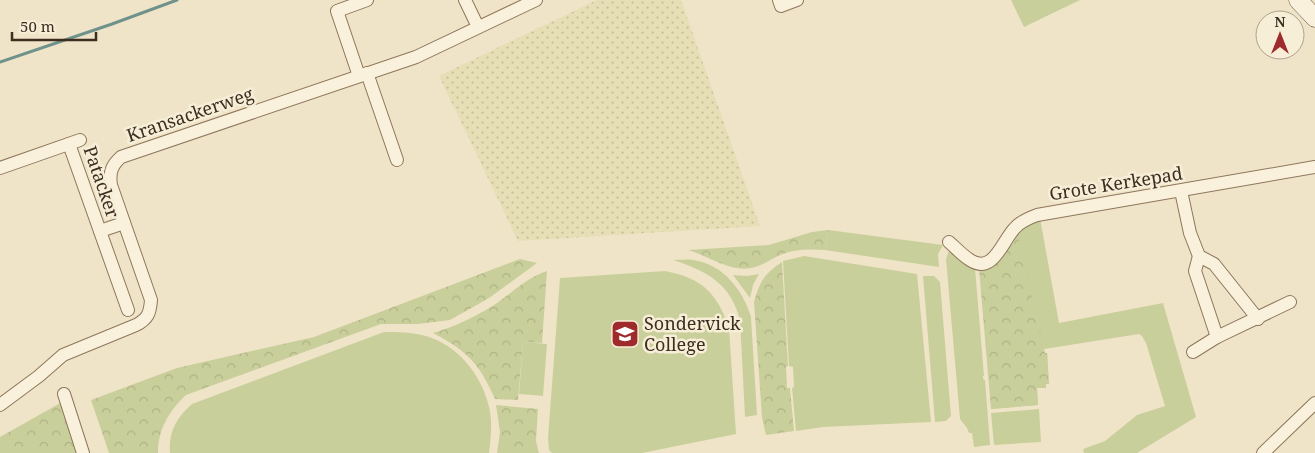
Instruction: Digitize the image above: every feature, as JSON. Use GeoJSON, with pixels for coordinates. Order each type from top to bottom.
{"type":"FeatureCollection","features":[{"type":"Feature","properties":{"kind":"street"},"geometry":{"type":"LineString","coordinates":[[367,0],[337,11],[398,160]]}},
{"type":"Feature","properties":{"kind":"street"},"geometry":{"type":"LineString","coordinates":[[465,0],[478,27]]}},
{"type":"Feature","properties":{"kind":"street","name":"Kransackerweg"},"geometry":{"type":"LineString","coordinates":[[0,405],[39,376],[62,355],[145,321],[150,310],[151,300],[111,185],[110,174],[113,164],[121,156],[416,56],[536,0]]}},
{"type":"Feature","properties":{"kind":"street"},"geometry":{"type":"LineString","coordinates":[[779,0],[781,6],[797,0]]}},
{"type":"Feature","properties":{"kind":"street"},"geometry":{"type":"LineString","coordinates":[[1298,0],[1315,18]]}},
{"type":"Feature","properties":{"kind":"street","name":"Patacker"},"geometry":{"type":"LineString","coordinates":[[0,168],[75,142],[100,231],[128,310]]}},
{"type":"Feature","properties":{"kind":"street","name":"Grote Kerkepad"},"geometry":{"type":"LineString","coordinates":[[949,242],[970,260],[985,264],[991,261],[1014,229],[1036,215],[1315,167]]}},
{"type":"Feature","properties":{"kind":"street"},"geometry":{"type":"LineString","coordinates":[[1181,191],[1190,233],[1199,256],[1196,271],[1217,337]]}},
{"type":"Feature","properties":{"kind":"street","name":"Patacker"},"geometry":{"type":"LineString","coordinates":[[100,231],[124,223]]}},
{"type":"Feature","properties":{"kind":"street"},"geometry":{"type":"LineString","coordinates":[[1199,256],[1214,264],[1258,319]]}},
{"type":"Feature","properties":{"kind":"street"},"geometry":{"type":"LineString","coordinates":[[1193,352],[1217,337],[1290,302]]}},
{"type":"Feature","properties":{"kind":"street"},"geometry":{"type":"LineString","coordinates":[[64,394],[83,453]]}},
{"type":"Feature","properties":{"kind":"street"},"geometry":{"type":"LineString","coordinates":[[1263,453],[1315,403]]}},
{"type":"Feature","properties":{"kind":"shaded area"},"geometry":{"type":"Polygon","coordinates":[[[597,0],[681,0],[760,226],[518,241],[439,76],[597,0]]]}},
{"type":"Feature","properties":{"kind":"green space"},"geometry":{"type":"Polygon","coordinates":[[[1011,0],[1080,0],[1024,27],[1011,0]]]}},
{"type":"Feature","properties":{"kind":"green space"},"geometry":{"type":"Polygon","coordinates":[[[1040,218],[1059,323],[1163,303],[1196,417],[1137,453],[1084,453],[1083,449],[1105,441],[1137,415],[1165,406],[1146,343],[1139,334],[1038,350],[1020,356],[1047,353],[1049,384],[1046,384],[1046,388],[1037,388],[1038,405],[991,409],[1017,232],[1040,218]]]}},
{"type":"Feature","properties":{"kind":"green space"},"geometry":{"type":"Polygon","coordinates":[[[828,230],[943,245],[938,254],[939,267],[825,250],[828,230]]]}},
{"type":"Feature","properties":{"kind":"green space"},"geometry":{"type":"Polygon","coordinates":[[[828,230],[825,250],[788,252],[751,268],[743,269],[727,266],[688,250],[769,245],[812,232],[828,230]]]}},
{"type":"Feature","properties":{"kind":"green space"},"geometry":{"type":"Polygon","coordinates":[[[1017,232],[1045,353],[1047,353],[1049,384],[1046,384],[1046,388],[1037,388],[1038,405],[991,409],[979,269],[1017,232]]]}},
{"type":"Feature","properties":{"kind":"green space"},"geometry":{"type":"Polygon","coordinates":[[[950,248],[975,268],[990,445],[974,447],[972,433],[969,433],[960,419],[946,259],[950,248]]]}},
{"type":"Feature","properties":{"kind":"green space"},"geometry":{"type":"Polygon","coordinates":[[[804,256],[917,274],[931,422],[823,427],[796,431],[792,388],[794,387],[793,367],[789,366],[783,261],[804,256]]]}},
{"type":"Feature","properties":{"kind":"green space"},"geometry":{"type":"Polygon","coordinates":[[[520,259],[537,263],[489,298],[450,320],[418,324],[381,324],[186,395],[174,407],[162,428],[158,453],[109,453],[91,400],[177,368],[314,337],[520,259]]]}},
{"type":"Feature","properties":{"kind":"green space"},"geometry":{"type":"Polygon","coordinates":[[[673,260],[693,260],[704,262],[714,267],[730,280],[743,297],[751,317],[757,415],[745,417],[740,320],[731,297],[724,288],[707,274],[673,260]]]}},
{"type":"Feature","properties":{"kind":"green space"},"geometry":{"type":"Polygon","coordinates":[[[782,262],[788,366],[786,367],[787,388],[790,388],[794,431],[766,435],[762,418],[754,302],[758,289],[764,279],[771,270],[782,262]]]}},
{"type":"Feature","properties":{"kind":"green space"},"geometry":{"type":"Polygon","coordinates":[[[547,271],[542,343],[523,342],[518,400],[495,399],[483,376],[471,359],[455,346],[433,333],[457,325],[479,314],[526,281],[547,271]]]}},
{"type":"Feature","properties":{"kind":"green space"},"geometry":{"type":"Polygon","coordinates":[[[665,271],[689,278],[706,289],[719,305],[724,316],[729,328],[736,434],[642,453],[552,453],[549,450],[548,438],[560,278],[665,271]]]}},
{"type":"Feature","properties":{"kind":"green space"},"geometry":{"type":"Polygon","coordinates":[[[759,274],[753,285],[750,298],[733,275],[747,276],[759,274]]]}},
{"type":"Feature","properties":{"kind":"green space"},"geometry":{"type":"Polygon","coordinates":[[[923,276],[934,276],[940,282],[951,416],[946,421],[935,422],[923,276]]]}},
{"type":"Feature","properties":{"kind":"green space"},"geometry":{"type":"Polygon","coordinates":[[[384,332],[410,333],[437,340],[448,346],[466,362],[479,381],[490,409],[489,453],[170,453],[172,432],[182,414],[192,404],[384,332]]]}},
{"type":"Feature","properties":{"kind":"green space"},"geometry":{"type":"Polygon","coordinates":[[[523,342],[547,344],[543,396],[519,394],[523,342]]]}},
{"type":"Feature","properties":{"kind":"green space"},"geometry":{"type":"Polygon","coordinates":[[[62,402],[80,453],[0,453],[0,437],[62,402]]]}},
{"type":"Feature","properties":{"kind":"green space"},"geometry":{"type":"Polygon","coordinates":[[[496,405],[538,409],[536,441],[539,453],[497,453],[500,432],[496,405]]]}},
{"type":"Feature","properties":{"kind":"green space"},"geometry":{"type":"Polygon","coordinates":[[[1039,409],[1041,442],[994,445],[991,413],[1039,409]]]}},
{"type":"Feature","properties":{"kind":"waterway"},"geometry":{"type":"LineString","coordinates":[[0,62],[177,0]]}},
{"type":"Feature","properties":{"kind":"place","name":"Sondervick College"},"geometry":{"type":"Point","coordinates":[625,334]}}]}
